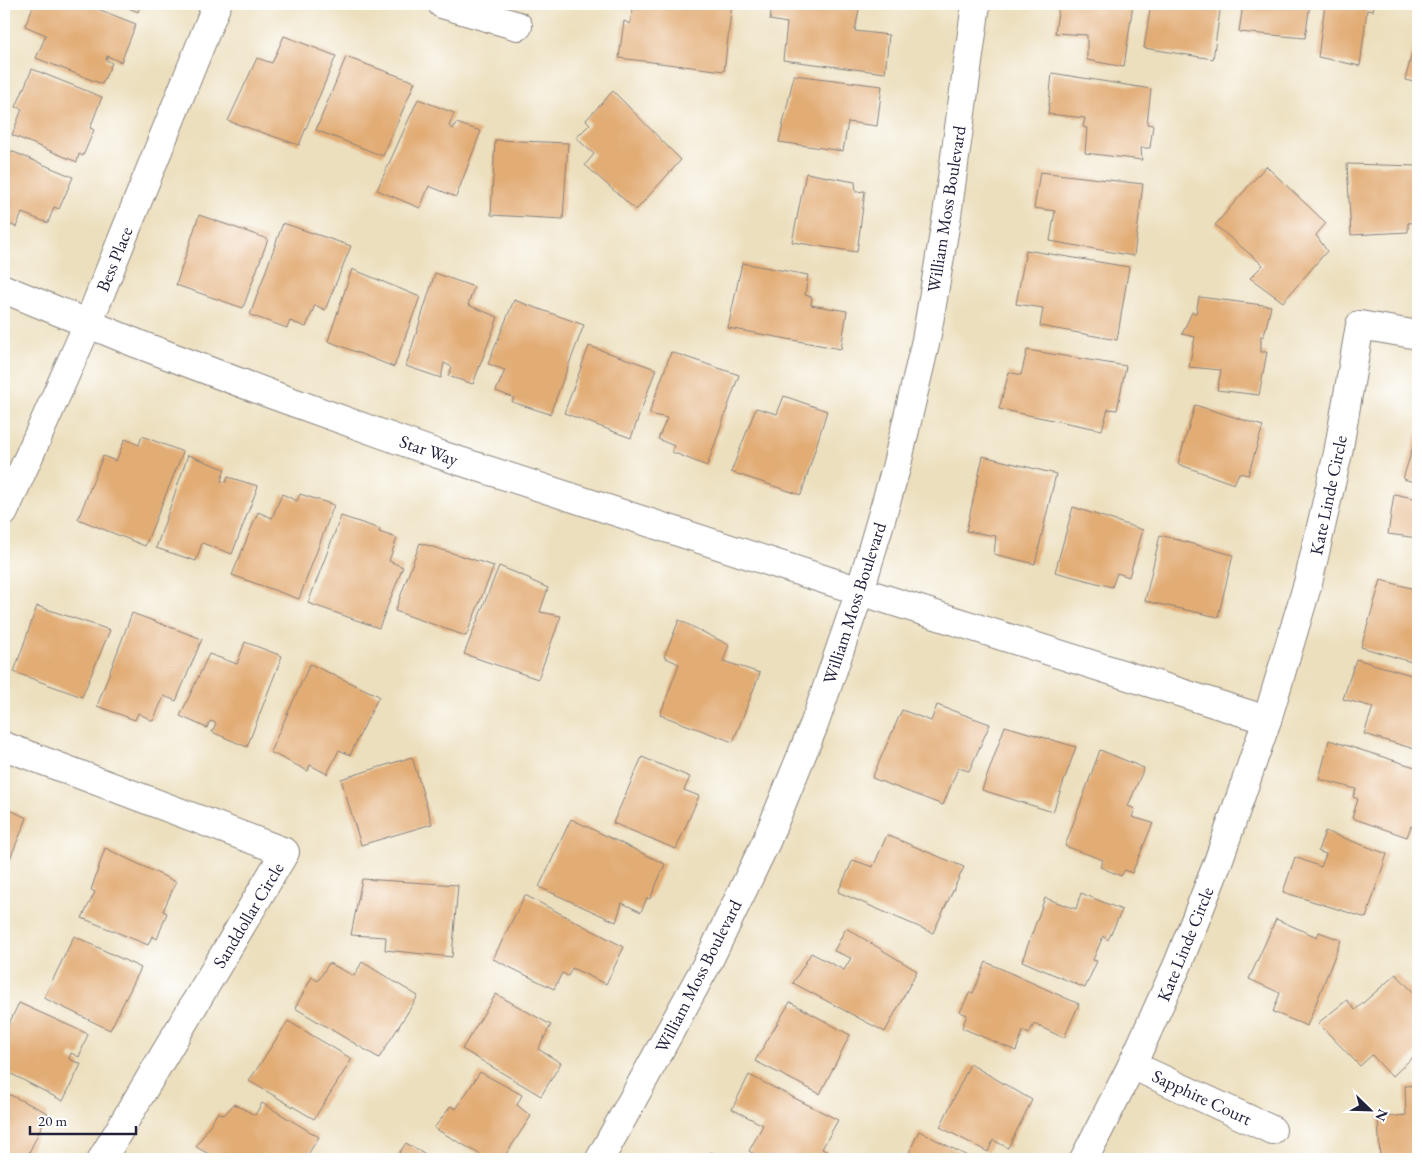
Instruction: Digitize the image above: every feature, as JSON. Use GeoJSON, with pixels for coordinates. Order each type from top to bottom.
{"type":"FeatureCollection","features":[{"type":"Feature","properties":{"kind":"street","name":"Bess Place"},"geometry":{"type":"LineString","coordinates":[[4,512],[88,324],[217,4]]}},
{"type":"Feature","properties":{"kind":"street"},"geometry":{"type":"LineString","coordinates":[[442,4],[518,26]]}},
{"type":"Feature","properties":{"kind":"street","name":"William Moss Boulevard"},"geometry":{"type":"LineString","coordinates":[[600,1159],[708,962],[766,842],[814,725],[860,591],[896,468],[926,340],[976,4]]}},
{"type":"Feature","properties":{"kind":"street","name":"Star Way"},"geometry":{"type":"LineString","coordinates":[[4,289],[147,348],[438,454],[860,591]]}},
{"type":"Feature","properties":{"kind":"street","name":"Kate Linde Circle"},"geometry":{"type":"LineString","coordinates":[[1084,1159],[1132,1065],[1178,964],[1218,862],[1267,720],[1310,574],[1338,452],[1360,325],[1418,335]]}},
{"type":"Feature","properties":{"kind":"street"},"geometry":{"type":"LineString","coordinates":[[860,591],[1267,720]]}},
{"type":"Feature","properties":{"kind":"street","name":"Sanddollar Circle"},"geometry":{"type":"LineString","coordinates":[[4,746],[285,852],[102,1159]]}},
{"type":"Feature","properties":{"kind":"street","name":"Sapphire Court"},"geometry":{"type":"LineString","coordinates":[[1132,1065],[1272,1130]]}},
{"type":"Feature","properties":{"kind":"building"},"geometry":{"type":"Polygon","coordinates":[[[34,4],[85,4],[136,24],[121,62],[107,56],[106,60],[112,63],[102,84],[36,58],[46,35],[25,26],[34,4]]]}},
{"type":"Feature","properties":{"kind":"building"},"geometry":{"type":"Polygon","coordinates":[[[119,4],[146,4],[145,6],[141,5],[138,12],[119,4]]]}},
{"type":"Feature","properties":{"kind":"building"},"geometry":{"type":"Polygon","coordinates":[[[634,4],[662,6],[662,4],[732,4],[724,71],[619,58],[624,21],[630,24],[634,4]]]}},
{"type":"Feature","properties":{"kind":"building"},"geometry":{"type":"Polygon","coordinates":[[[772,4],[860,4],[855,31],[889,35],[885,73],[783,60],[787,23],[770,20],[772,4]]]}},
{"type":"Feature","properties":{"kind":"building"},"geometry":{"type":"Polygon","coordinates":[[[1059,4],[1133,4],[1124,67],[1087,60],[1087,35],[1055,33],[1059,4]]]}},
{"type":"Feature","properties":{"kind":"building"},"geometry":{"type":"Polygon","coordinates":[[[1151,4],[1221,4],[1213,59],[1144,48],[1151,4]]]}},
{"type":"Feature","properties":{"kind":"building"},"geometry":{"type":"Polygon","coordinates":[[[1243,4],[1310,4],[1305,38],[1239,32],[1243,4]]]}},
{"type":"Feature","properties":{"kind":"building"},"geometry":{"type":"Polygon","coordinates":[[[1325,4],[1374,4],[1373,11],[1367,10],[1360,66],[1318,57],[1325,4]]]}},
{"type":"Feature","properties":{"kind":"building"},"geometry":{"type":"Polygon","coordinates":[[[1418,30],[1418,83],[1405,80],[1418,30]]]}},
{"type":"Feature","properties":{"kind":"building"},"geometry":{"type":"Polygon","coordinates":[[[284,36],[336,56],[299,145],[228,121],[257,58],[272,63],[284,36]]]}},
{"type":"Feature","properties":{"kind":"building"},"geometry":{"type":"Polygon","coordinates":[[[346,57],[415,82],[383,156],[316,130],[346,57]]]}},
{"type":"Feature","properties":{"kind":"building"},"geometry":{"type":"Polygon","coordinates":[[[32,69],[102,97],[90,128],[94,130],[83,156],[79,154],[77,162],[12,135],[22,109],[16,107],[32,69]]]}},
{"type":"Feature","properties":{"kind":"building"},"geometry":{"type":"Polygon","coordinates":[[[1052,73],[1151,89],[1147,124],[1153,125],[1150,148],[1141,148],[1142,160],[1085,153],[1087,128],[1083,127],[1085,118],[1048,114],[1052,73]]]}},
{"type":"Feature","properties":{"kind":"building"},"geometry":{"type":"Polygon","coordinates":[[[794,75],[882,86],[877,126],[848,122],[843,151],[779,142],[794,75]]]}},
{"type":"Feature","properties":{"kind":"building"},"geometry":{"type":"Polygon","coordinates":[[[613,91],[681,160],[636,210],[585,165],[594,154],[576,138],[590,124],[586,120],[613,91]]]}},
{"type":"Feature","properties":{"kind":"building"},"geometry":{"type":"Polygon","coordinates":[[[418,99],[454,113],[449,126],[453,129],[456,123],[481,131],[456,197],[429,186],[420,208],[377,190],[418,99]]]}},
{"type":"Feature","properties":{"kind":"building"},"geometry":{"type":"Polygon","coordinates":[[[495,140],[568,143],[563,219],[491,215],[495,140]]]}},
{"type":"Feature","properties":{"kind":"building"},"geometry":{"type":"Polygon","coordinates":[[[4,148],[73,177],[59,209],[54,207],[48,223],[22,213],[16,227],[4,222],[4,148]]]}},
{"type":"Feature","properties":{"kind":"building"},"geometry":{"type":"Polygon","coordinates":[[[1347,164],[1418,166],[1418,222],[1408,223],[1408,232],[1351,235],[1347,164]]]}},
{"type":"Feature","properties":{"kind":"building"},"geometry":{"type":"Polygon","coordinates":[[[1266,166],[1326,223],[1316,235],[1327,251],[1283,302],[1250,278],[1263,265],[1215,225],[1266,166]]]}},
{"type":"Feature","properties":{"kind":"building"},"geometry":{"type":"Polygon","coordinates":[[[1040,172],[1143,184],[1134,256],[1050,241],[1055,211],[1034,208],[1040,172]]]}},
{"type":"Feature","properties":{"kind":"building"},"geometry":{"type":"Polygon","coordinates":[[[806,173],[855,182],[856,192],[865,191],[857,252],[792,242],[806,173]]]}},
{"type":"Feature","properties":{"kind":"building"},"geometry":{"type":"Polygon","coordinates":[[[199,215],[268,239],[243,308],[176,285],[199,215]]]}},
{"type":"Feature","properties":{"kind":"building"},"geometry":{"type":"Polygon","coordinates":[[[283,223],[351,246],[325,310],[315,305],[306,327],[290,321],[287,328],[250,315],[283,223]]]}},
{"type":"Feature","properties":{"kind":"building"},"geometry":{"type":"Polygon","coordinates":[[[1026,250],[1129,267],[1117,340],[1040,326],[1043,308],[1016,304],[1026,250]]]}},
{"type":"Feature","properties":{"kind":"building"},"geometry":{"type":"Polygon","coordinates":[[[742,263],[808,275],[805,295],[812,297],[811,305],[847,311],[841,349],[728,328],[742,263]]]}},
{"type":"Feature","properties":{"kind":"building"},"geometry":{"type":"Polygon","coordinates":[[[352,269],[420,297],[394,367],[328,341],[352,269]]]}},
{"type":"Feature","properties":{"kind":"building"},"geometry":{"type":"Polygon","coordinates":[[[435,273],[474,287],[468,305],[498,317],[473,384],[448,376],[452,367],[444,363],[441,378],[406,366],[435,273]]]}},
{"type":"Feature","properties":{"kind":"building"},"geometry":{"type":"Polygon","coordinates":[[[1199,297],[1271,306],[1264,336],[1261,336],[1261,352],[1267,352],[1259,395],[1217,390],[1221,370],[1189,367],[1195,337],[1182,334],[1192,312],[1196,313],[1199,297]]]}},
{"type":"Feature","properties":{"kind":"building"},"geometry":{"type":"Polygon","coordinates":[[[514,300],[584,325],[550,414],[512,402],[514,398],[496,391],[505,370],[488,364],[514,300]]]}},
{"type":"Feature","properties":{"kind":"building"},"geometry":{"type":"Polygon","coordinates":[[[589,346],[656,369],[631,438],[564,413],[589,346]]]}},
{"type":"Feature","properties":{"kind":"building"},"geometry":{"type":"Polygon","coordinates":[[[1027,350],[1126,366],[1117,410],[1108,409],[1102,430],[999,409],[1009,372],[1021,375],[1027,350]]]}},
{"type":"Feature","properties":{"kind":"building"},"geometry":{"type":"Polygon","coordinates":[[[671,352],[739,375],[707,466],[672,452],[674,446],[658,439],[667,418],[649,414],[671,352]]]}},
{"type":"Feature","properties":{"kind":"building"},"geometry":{"type":"Polygon","coordinates":[[[784,396],[827,411],[801,495],[731,472],[756,408],[777,414],[784,396]]]}},
{"type":"Feature","properties":{"kind":"building"},"geometry":{"type":"Polygon","coordinates":[[[1195,405],[1263,426],[1248,475],[1239,473],[1234,484],[1178,464],[1195,405]]]}},
{"type":"Feature","properties":{"kind":"building"},"geometry":{"type":"Polygon","coordinates":[[[1418,430],[1418,483],[1403,479],[1418,430]]]}},
{"type":"Feature","properties":{"kind":"building"},"geometry":{"type":"Polygon","coordinates":[[[142,436],[183,452],[145,546],[78,519],[103,456],[116,461],[125,439],[139,445],[142,436]]]}},
{"type":"Feature","properties":{"kind":"building"},"geometry":{"type":"Polygon","coordinates":[[[188,455],[225,469],[221,481],[226,482],[228,477],[258,486],[232,554],[202,543],[196,561],[156,548],[188,455]]]}},
{"type":"Feature","properties":{"kind":"building"},"geometry":{"type":"Polygon","coordinates":[[[983,456],[1056,474],[1035,564],[994,554],[996,536],[966,531],[983,456]]]}},
{"type":"Feature","properties":{"kind":"building"},"geometry":{"type":"Polygon","coordinates":[[[282,494],[297,501],[300,494],[334,505],[299,599],[232,575],[258,512],[272,518],[282,494]]]}},
{"type":"Feature","properties":{"kind":"building"},"geometry":{"type":"Polygon","coordinates":[[[1394,494],[1418,499],[1418,538],[1388,534],[1394,494]]]}},
{"type":"Feature","properties":{"kind":"building"},"geometry":{"type":"Polygon","coordinates":[[[1073,507],[1143,530],[1129,577],[1117,573],[1112,587],[1055,572],[1073,507]]]}},
{"type":"Feature","properties":{"kind":"building"},"geometry":{"type":"Polygon","coordinates":[[[341,516],[380,529],[379,532],[397,538],[389,561],[403,567],[379,628],[308,603],[341,516]]]}},
{"type":"Feature","properties":{"kind":"building"},"geometry":{"type":"Polygon","coordinates":[[[1160,535],[1233,555],[1218,617],[1145,601],[1160,535]]]}},
{"type":"Feature","properties":{"kind":"building"},"geometry":{"type":"Polygon","coordinates":[[[420,543],[494,566],[466,636],[395,611],[420,543]]]}},
{"type":"Feature","properties":{"kind":"building"},"geometry":{"type":"Polygon","coordinates":[[[499,566],[548,588],[540,612],[561,616],[538,679],[464,654],[499,566]]]}},
{"type":"Feature","properties":{"kind":"building"},"geometry":{"type":"Polygon","coordinates":[[[1381,580],[1418,590],[1418,664],[1361,647],[1381,580]]]}},
{"type":"Feature","properties":{"kind":"building"},"geometry":{"type":"Polygon","coordinates":[[[37,606],[110,630],[82,697],[14,672],[37,606]]]}},
{"type":"Feature","properties":{"kind":"building"},"geometry":{"type":"Polygon","coordinates":[[[132,613],[202,639],[176,701],[164,696],[153,721],[138,713],[135,720],[97,706],[132,613]]]}},
{"type":"Feature","properties":{"kind":"building"},"geometry":{"type":"Polygon","coordinates":[[[679,620],[729,645],[723,661],[760,673],[733,742],[660,715],[679,664],[664,657],[679,620]]]}},
{"type":"Feature","properties":{"kind":"building"},"geometry":{"type":"Polygon","coordinates":[[[245,642],[282,656],[247,747],[212,732],[216,723],[210,721],[207,728],[180,716],[209,654],[237,664],[245,642]]]}},
{"type":"Feature","properties":{"kind":"building"},"geometry":{"type":"Polygon","coordinates":[[[1356,659],[1418,677],[1418,750],[1364,734],[1373,707],[1343,699],[1356,659]]]}},
{"type":"Feature","properties":{"kind":"building"},"geometry":{"type":"Polygon","coordinates":[[[310,664],[379,696],[350,755],[339,750],[327,774],[310,765],[308,771],[270,752],[310,664]]]}},
{"type":"Feature","properties":{"kind":"building"},"geometry":{"type":"Polygon","coordinates":[[[937,705],[990,724],[969,771],[958,768],[943,805],[872,778],[902,710],[931,721],[937,705]]]}},
{"type":"Feature","properties":{"kind":"building"},"geometry":{"type":"Polygon","coordinates":[[[1005,726],[1076,747],[1053,812],[982,790],[1005,726]]]}},
{"type":"Feature","properties":{"kind":"building"},"geometry":{"type":"Polygon","coordinates":[[[1329,740],[1418,768],[1418,820],[1416,828],[1411,826],[1407,837],[1352,818],[1358,799],[1353,797],[1356,789],[1319,779],[1329,740]]]}},
{"type":"Feature","properties":{"kind":"building"},"geometry":{"type":"Polygon","coordinates":[[[1100,750],[1144,768],[1128,806],[1135,809],[1132,817],[1153,823],[1132,873],[1125,870],[1121,876],[1100,867],[1103,860],[1065,846],[1100,750]]]}},
{"type":"Feature","properties":{"kind":"building"},"geometry":{"type":"Polygon","coordinates":[[[412,757],[432,824],[361,845],[341,779],[412,757]]]}},
{"type":"Feature","properties":{"kind":"building"},"geometry":{"type":"Polygon","coordinates":[[[642,757],[690,777],[684,790],[699,796],[676,849],[613,823],[642,757]]]}},
{"type":"Feature","properties":{"kind":"building"},"geometry":{"type":"Polygon","coordinates":[[[4,807],[27,818],[6,868],[4,867],[4,807]]]}},
{"type":"Feature","properties":{"kind":"building"},"geometry":{"type":"Polygon","coordinates":[[[571,819],[665,864],[650,899],[647,898],[641,912],[622,903],[616,922],[539,887],[571,819]]]}},
{"type":"Feature","properties":{"kind":"building"},"geometry":{"type":"Polygon","coordinates":[[[1325,831],[1387,854],[1366,918],[1283,892],[1295,857],[1321,867],[1326,854],[1318,851],[1325,831]]]}},
{"type":"Feature","properties":{"kind":"building"},"geometry":{"type":"Polygon","coordinates":[[[887,835],[964,867],[933,933],[838,892],[853,860],[873,867],[887,835]]]}},
{"type":"Feature","properties":{"kind":"building"},"geometry":{"type":"Polygon","coordinates":[[[105,848],[176,882],[163,911],[167,913],[157,939],[152,936],[148,945],[82,918],[95,892],[91,890],[105,848]]]}},
{"type":"Feature","properties":{"kind":"building"},"geometry":{"type":"Polygon","coordinates":[[[362,879],[458,885],[452,957],[385,950],[386,937],[351,935],[362,879]]]}},
{"type":"Feature","properties":{"kind":"building"},"geometry":{"type":"Polygon","coordinates":[[[1081,893],[1122,910],[1108,940],[1103,936],[1093,960],[1097,961],[1085,988],[1022,961],[1045,898],[1076,909],[1081,893]]]}},
{"type":"Feature","properties":{"kind":"building"},"geometry":{"type":"Polygon","coordinates":[[[525,895],[624,947],[606,984],[572,968],[568,976],[562,973],[554,989],[493,959],[525,895]]]}},
{"type":"Feature","properties":{"kind":"building"},"geometry":{"type":"Polygon","coordinates":[[[1276,919],[1317,937],[1319,932],[1341,940],[1307,1026],[1273,1012],[1280,993],[1249,979],[1276,919]]]}},
{"type":"Feature","properties":{"kind":"building"},"geometry":{"type":"Polygon","coordinates":[[[846,928],[917,971],[885,1032],[793,983],[811,953],[844,970],[851,958],[834,951],[846,928]]]}},
{"type":"Feature","properties":{"kind":"building"},"geometry":{"type":"Polygon","coordinates":[[[74,936],[141,968],[110,1030],[44,998],[74,936]]]}},
{"type":"Feature","properties":{"kind":"building"},"geometry":{"type":"Polygon","coordinates":[[[362,962],[418,996],[379,1058],[295,1008],[312,977],[318,981],[329,963],[354,976],[362,962]]]}},
{"type":"Feature","properties":{"kind":"building"},"geometry":{"type":"Polygon","coordinates":[[[986,962],[1079,1004],[1064,1038],[1034,1024],[1029,1034],[1023,1031],[1016,1051],[962,1028],[967,1015],[960,1012],[970,992],[973,993],[986,962]]]}},
{"type":"Feature","properties":{"kind":"building"},"geometry":{"type":"Polygon","coordinates":[[[1396,974],[1418,997],[1418,1052],[1392,1077],[1372,1055],[1360,1066],[1318,1023],[1347,1000],[1355,1010],[1396,974]]]}},
{"type":"Feature","properties":{"kind":"building"},"geometry":{"type":"Polygon","coordinates":[[[496,994],[551,1025],[538,1049],[561,1063],[541,1096],[462,1049],[496,994]]]}},
{"type":"Feature","properties":{"kind":"building"},"geometry":{"type":"Polygon","coordinates":[[[790,1002],[850,1035],[820,1094],[755,1061],[790,1002]]]}},
{"type":"Feature","properties":{"kind":"building"},"geometry":{"type":"Polygon","coordinates":[[[19,1003],[88,1034],[79,1057],[71,1053],[69,1059],[81,1064],[63,1101],[4,1070],[4,1029],[6,1030],[19,1003]]]}},
{"type":"Feature","properties":{"kind":"building"},"geometry":{"type":"Polygon","coordinates":[[[288,1021],[352,1059],[314,1119],[249,1081],[288,1021]]]}},
{"type":"Feature","properties":{"kind":"building"},"geometry":{"type":"Polygon","coordinates":[[[970,1064],[1032,1100],[1008,1148],[993,1140],[988,1152],[940,1127],[970,1064]]]}},
{"type":"Feature","properties":{"kind":"building"},"geometry":{"type":"Polygon","coordinates":[[[480,1072],[522,1095],[517,1105],[531,1116],[503,1159],[488,1159],[434,1128],[451,1106],[456,1109],[480,1072]]]}},
{"type":"Feature","properties":{"kind":"building"},"geometry":{"type":"Polygon","coordinates":[[[749,1075],[838,1120],[822,1149],[828,1152],[824,1159],[763,1159],[749,1151],[763,1125],[732,1109],[749,1075]]]}},
{"type":"Feature","properties":{"kind":"building"},"geometry":{"type":"Polygon","coordinates":[[[1418,1085],[1418,1159],[1380,1159],[1378,1118],[1406,1115],[1405,1086],[1418,1085]]]}},
{"type":"Feature","properties":{"kind":"building"},"geometry":{"type":"Polygon","coordinates":[[[4,1092],[48,1113],[26,1159],[4,1159],[4,1092]]]}},
{"type":"Feature","properties":{"kind":"building"},"geometry":{"type":"Polygon","coordinates":[[[262,1103],[319,1137],[305,1159],[218,1159],[196,1147],[218,1112],[224,1115],[234,1104],[255,1115],[262,1103]]]}},
{"type":"Feature","properties":{"kind":"building"},"geometry":{"type":"Polygon","coordinates":[[[919,1131],[973,1159],[906,1159],[919,1131]]]}},
{"type":"Feature","properties":{"kind":"building"},"geometry":{"type":"Polygon","coordinates":[[[406,1143],[432,1159],[395,1159],[406,1143]]]}},
{"type":"Feature","properties":{"kind":"building"},"geometry":{"type":"Polygon","coordinates":[[[711,1152],[723,1159],[707,1159],[711,1152]]]}}]}
